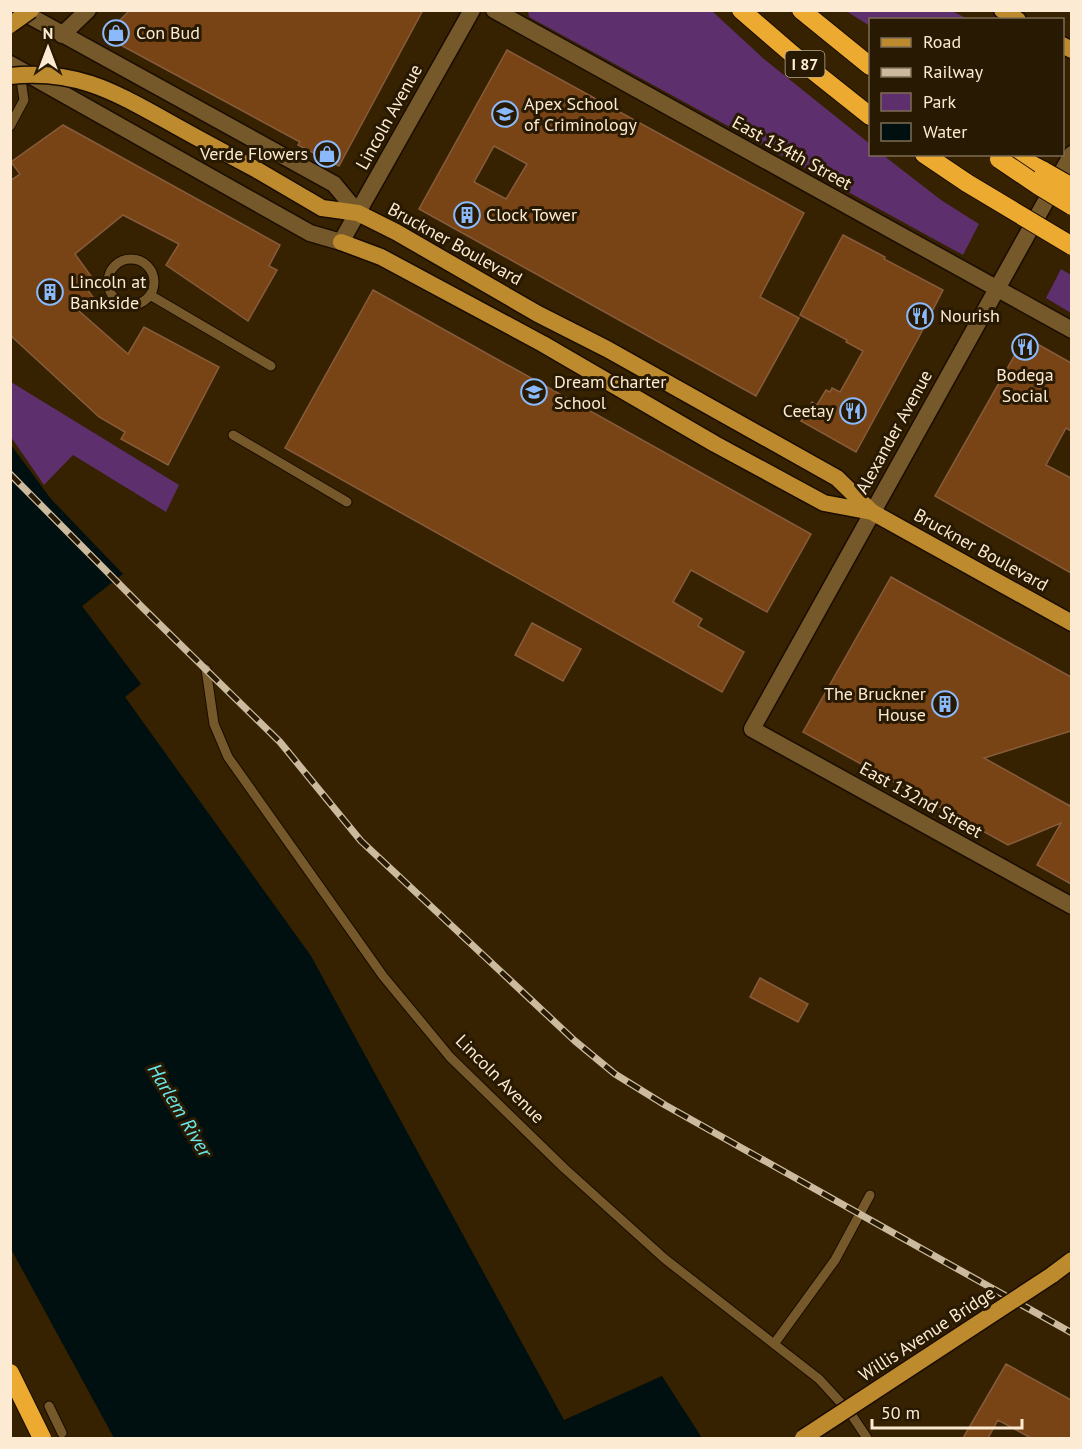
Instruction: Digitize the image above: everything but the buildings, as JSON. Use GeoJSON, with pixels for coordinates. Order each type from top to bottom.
{"type":"FeatureCollection","features":[{"type":"Feature","properties":{"kind":"highway","name":"I 87"},"geometry":{"type":"LineString","coordinates":[[741,10],[869,115]]}},
{"type":"Feature","properties":{"kind":"highway","name":"I 87"},"geometry":{"type":"LineString","coordinates":[[801,10],[869,65]]}},
{"type":"Feature","properties":{"kind":"highway"},"geometry":{"type":"LineString","coordinates":[[927,156],[1071,246]]}},
{"type":"Feature","properties":{"kind":"highway"},"geometry":{"type":"LineString","coordinates":[[1001,156],[1071,182]]}},
{"type":"Feature","properties":{"kind":"highway"},"geometry":{"type":"LineString","coordinates":[[1001,156],[1071,206]]}},
{"type":"Feature","properties":{"kind":"highway"},"geometry":{"type":"LineString","coordinates":[[1044,171],[1071,187]]}},
{"type":"Feature","properties":{"kind":"highway"},"geometry":{"type":"LineString","coordinates":[[10,1373],[42,1438]]}},
{"type":"Feature","properties":{"kind":"main road"},"geometry":{"type":"LineString","coordinates":[[10,25],[32,10]]}},
{"type":"Feature","properties":{"kind":"main road"},"geometry":{"type":"LineString","coordinates":[[1002,10],[1015,18]]}},
{"type":"Feature","properties":{"kind":"main road"},"geometry":{"type":"LineString","coordinates":[[13,70],[24,75],[68,77],[104,88],[257,170],[322,208],[358,213]]}},
{"type":"Feature","properties":{"kind":"main road","name":"Bruckner Boulevard"},"geometry":{"type":"LineString","coordinates":[[358,213],[837,478],[872,512],[1071,623]]}},
{"type":"Feature","properties":{"kind":"main road","name":"Bruckner Boulevard"},"geometry":{"type":"LineString","coordinates":[[341,242],[381,257],[543,344],[715,444],[824,503],[872,512]]}},
{"type":"Feature","properties":{"kind":"main road","name":"Willis Avenue Bridge"},"geometry":{"type":"LineString","coordinates":[[803,1438],[1052,1275],[1071,1260]]}},
{"type":"Feature","properties":{"kind":"main road"},"geometry":{"type":"LineString","coordinates":[[1052,1275],[1071,1266]]}},
{"type":"Feature","properties":{"kind":"street","name":"Bruckner Boulevard"},"geometry":{"type":"LineString","coordinates":[[19,10],[334,184],[358,213]]}},
{"type":"Feature","properties":{"kind":"street"},"geometry":{"type":"LineString","coordinates":[[62,35],[88,10]]}},
{"type":"Feature","properties":{"kind":"street","name":"Lincoln Avenue"},"geometry":{"type":"LineString","coordinates":[[341,242],[472,10]]}},
{"type":"Feature","properties":{"kind":"street","name":"East 134th Street"},"geometry":{"type":"LineString","coordinates":[[494,10],[1071,330]]}},
{"type":"Feature","properties":{"kind":"street","name":"Bruckner Boulevard"},"geometry":{"type":"LineString","coordinates":[[13,70],[310,232],[341,242]]}},
{"type":"Feature","properties":{"kind":"street","name":"Alexander Avenue"},"geometry":{"type":"LineString","coordinates":[[752,729],[1071,154]]}},
{"type":"Feature","properties":{"kind":"street","name":"East 132nd Street"},"geometry":{"type":"LineString","coordinates":[[752,729],[1071,906]]}},
{"type":"Feature","properties":{"kind":"lane"},"geometry":{"type":"LineString","coordinates":[[10,126],[24,100],[13,70]]}},
{"type":"Feature","properties":{"kind":"lane"},"geometry":{"type":"LineString","coordinates":[[129,259],[144,263],[153,274],[153,289],[150,295],[138,304],[130,305],[116,299],[108,286],[111,271],[122,260],[129,259]]}},
{"type":"Feature","properties":{"kind":"lane"},"geometry":{"type":"LineString","coordinates":[[150,295],[272,366]]}},
{"type":"Feature","properties":{"kind":"lane"},"geometry":{"type":"LineString","coordinates":[[233,435],[347,502]]}},
{"type":"Feature","properties":{"kind":"lane","name":"Lincoln Avenue"},"geometry":{"type":"LineString","coordinates":[[206,669],[214,724],[228,757],[377,967],[423,1026],[471,1080],[564,1168],[691,1280],[827,1387],[851,1414],[867,1438]]}},
{"type":"Feature","properties":{"kind":"lane"},"geometry":{"type":"LineString","coordinates":[[774,1344],[835,1260],[870,1195]]}},
{"type":"Feature","properties":{"kind":"lane"},"geometry":{"type":"LineString","coordinates":[[50,1406],[62,1433]]}},
{"type":"Feature","properties":{"kind":"green space"},"geometry":{"type":"Polygon","coordinates":[[[528,11],[712,11],[764,59],[869,143],[869,156],[884,156],[941,200],[979,224],[963,255],[529,17],[528,11]]]}},
{"type":"Feature","properties":{"kind":"green space"},"geometry":{"type":"Polygon","coordinates":[[[846,11],[952,11],[966,18],[869,18],[869,25],[846,11]]]}},
{"type":"Feature","properties":{"kind":"green space"},"geometry":{"type":"Polygon","coordinates":[[[1061,269],[1071,275],[1071,313],[1046,298],[1061,269]]]}},
{"type":"Feature","properties":{"kind":"green space"},"geometry":{"type":"Polygon","coordinates":[[[11,382],[179,485],[166,512],[73,455],[44,485],[11,437],[11,382]]]}},
{"type":"Feature","properties":{"kind":"water","name":"Harlem River"},"geometry":{"type":"Polygon","coordinates":[[[11,445],[51,499],[123,574],[82,606],[141,684],[125,697],[311,956],[564,1420],[662,1376],[702,1438],[114,1438],[11,1249],[11,445]]]}},
{"type":"Feature","properties":{"kind":"railway"},"geometry":{"type":"LineString","coordinates":[[10,474],[280,742],[361,841],[575,1041],[615,1074],[665,1105],[1072,1333]]}},
{"type":"Feature","properties":{"kind":"place","name":"Con Bud"},"geometry":{"type":"Point","coordinates":[116,33]}},
{"type":"Feature","properties":{"kind":"place","name":"Apex School of Criminology"},"geometry":{"type":"Point","coordinates":[505,114]}},
{"type":"Feature","properties":{"kind":"place","name":"Verde Flowers"},"geometry":{"type":"Point","coordinates":[327,154]}},
{"type":"Feature","properties":{"kind":"place","name":"Clock Tower"},"geometry":{"type":"Point","coordinates":[467,215]}},
{"type":"Feature","properties":{"kind":"place","name":"Lincoln at Bankside"},"geometry":{"type":"Point","coordinates":[50,292]}},
{"type":"Feature","properties":{"kind":"place","name":"Nourish"},"geometry":{"type":"Point","coordinates":[920,316]}},
{"type":"Feature","properties":{"kind":"place","name":"Bodega Social"},"geometry":{"type":"Point","coordinates":[1025,347]}},
{"type":"Feature","properties":{"kind":"place","name":"Dream Charter School"},"geometry":{"type":"Point","coordinates":[534,392]}},
{"type":"Feature","properties":{"kind":"place","name":"Ceetay"},"geometry":{"type":"Point","coordinates":[853,411]}},
{"type":"Feature","properties":{"kind":"place","name":"The Bruckner House"},"geometry":{"type":"Point","coordinates":[945,704]}}]}
